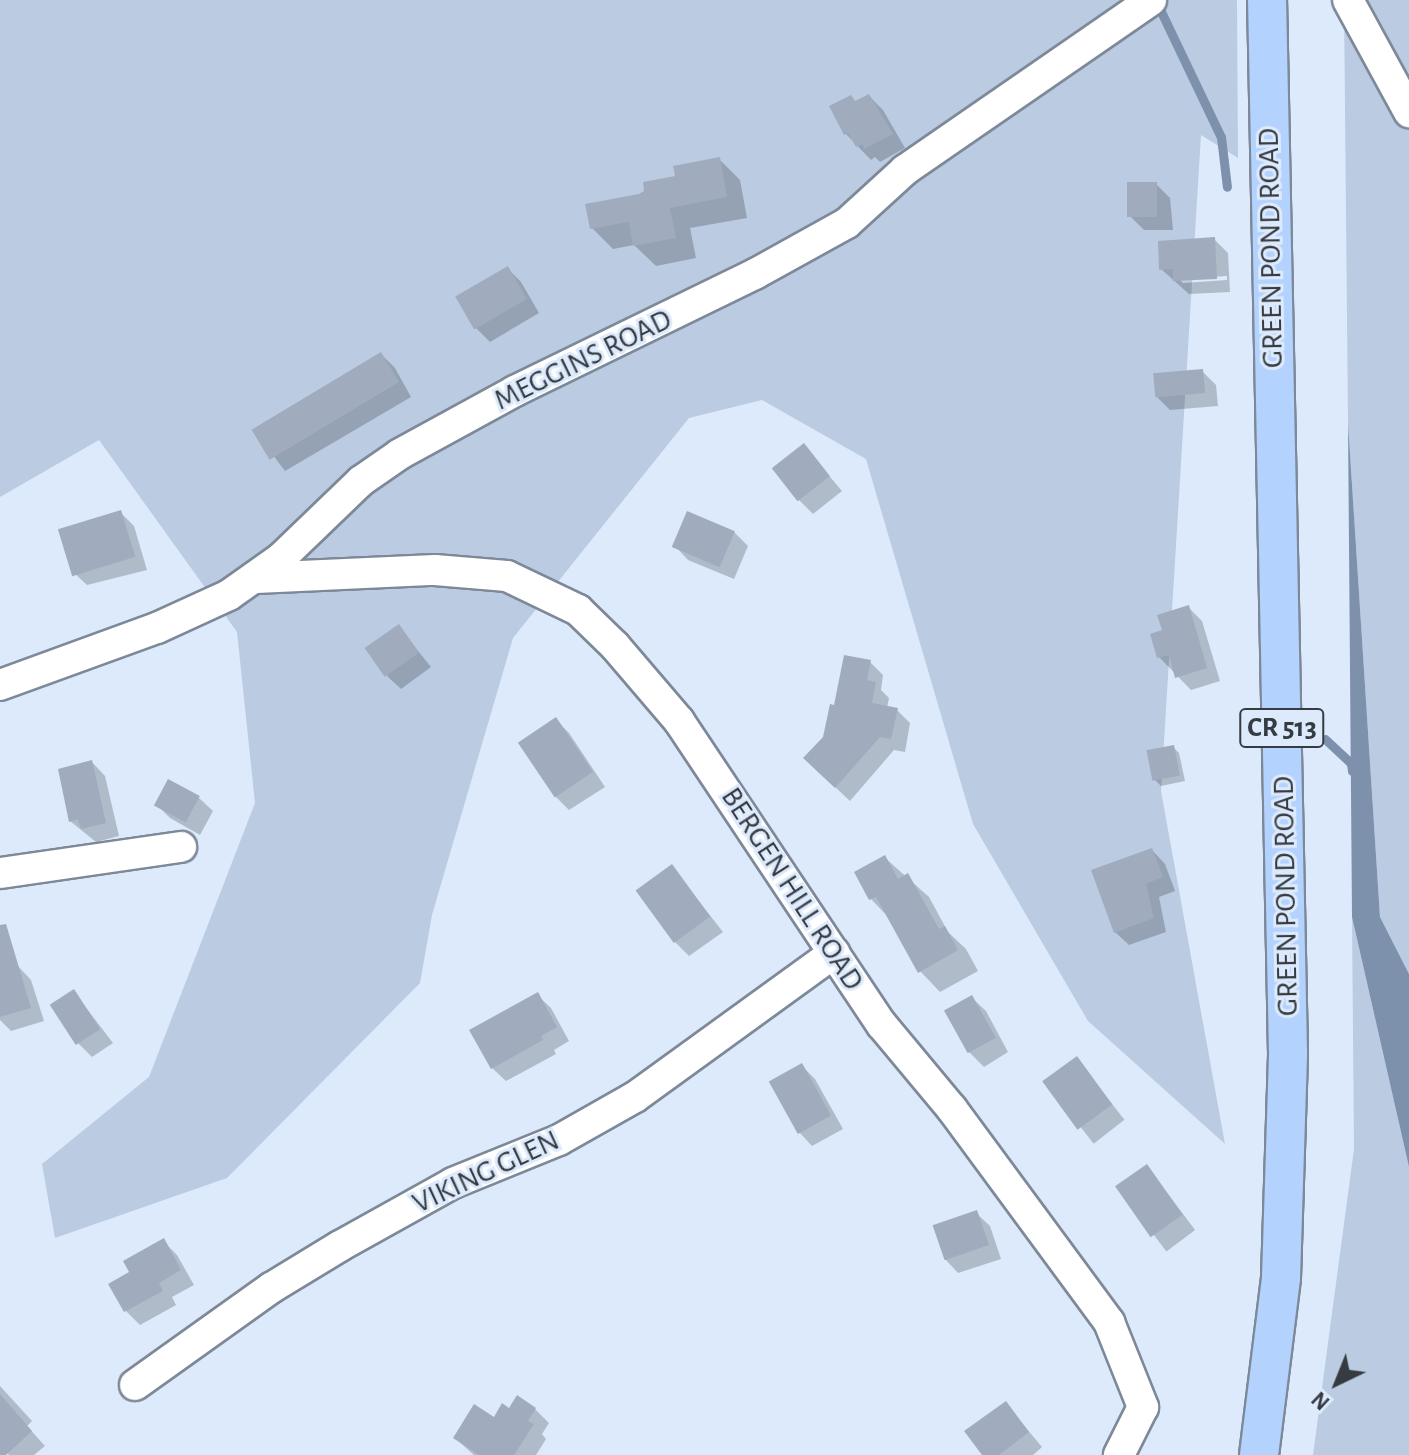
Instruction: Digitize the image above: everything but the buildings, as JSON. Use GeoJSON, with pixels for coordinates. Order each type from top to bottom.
{"type":"FeatureCollection","features":[{"type":"Feature","properties":{"kind":"main road","name":"GREEN POND ROAD"},"geometry":{"type":"LineString","coordinates":[[1259,1455],[1281,1278],[1288,1053],[1267,0]]}},
{"type":"Feature","properties":{"kind":"street","name":"MEGGINS ROAD"},"geometry":{"type":"LineString","coordinates":[[0,685],[157,628],[256,578],[361,481],[400,454],[515,391],[755,274],[847,223],[905,170],[1151,0]]}},
{"type":"Feature","properties":{"kind":"street"},"geometry":{"type":"LineString","coordinates":[[1348,0],[1409,112]]}},
{"type":"Feature","properties":{"kind":"street","name":"BERGEN HILL ROAD"},"geometry":{"type":"LineString","coordinates":[[256,578],[371,571],[473,572],[507,576],[578,610],[615,646],[679,721],[882,1025],[952,1109],[1109,1322],[1143,1407],[1119,1455]]}},
{"type":"Feature","properties":{"kind":"street"},"geometry":{"type":"LineString","coordinates":[[0,873],[181,847]]}},
{"type":"Feature","properties":{"kind":"street","name":"VIKING GLEN"},"geometry":{"type":"LineString","coordinates":[[135,1385],[271,1288],[340,1246],[453,1183],[559,1140],[635,1097],[834,953]]}},
{"type":"Feature","properties":{"kind":"shaded area"},"geometry":{"type":"Polygon","coordinates":[[[0,0],[1237,0],[1238,158],[1201,135],[1161,791],[1225,1144],[1088,1021],[973,824],[866,459],[762,400],[689,418],[513,638],[432,915],[420,983],[227,1178],[55,1238],[42,1164],[149,1077],[255,803],[237,632],[99,440],[0,497],[0,0]]]}},
{"type":"Feature","properties":{"kind":"shaded area"},"geometry":{"type":"Polygon","coordinates":[[[1344,0],[1409,0],[1409,974],[1380,917],[1348,423],[1344,0]]]}},
{"type":"Feature","properties":{"kind":"shaded area"},"geometry":{"type":"Polygon","coordinates":[[[1348,423],[1380,917],[1409,974],[1409,1167],[1352,917],[1348,423]]]}},
{"type":"Feature","properties":{"kind":"shaded area"},"geometry":{"type":"Polygon","coordinates":[[[1352,917],[1409,1167],[1409,1455],[1313,1455],[1354,1149],[1352,917]]]}},
{"type":"Feature","properties":{"kind":"waterway"},"geometry":{"type":"LineString","coordinates":[[1156,1],[1221,137],[1227,187]]}},
{"type":"Feature","properties":{"kind":"waterway"},"geometry":{"type":"LineString","coordinates":[[1325,739],[1351,763],[1352,771]]}}]}
